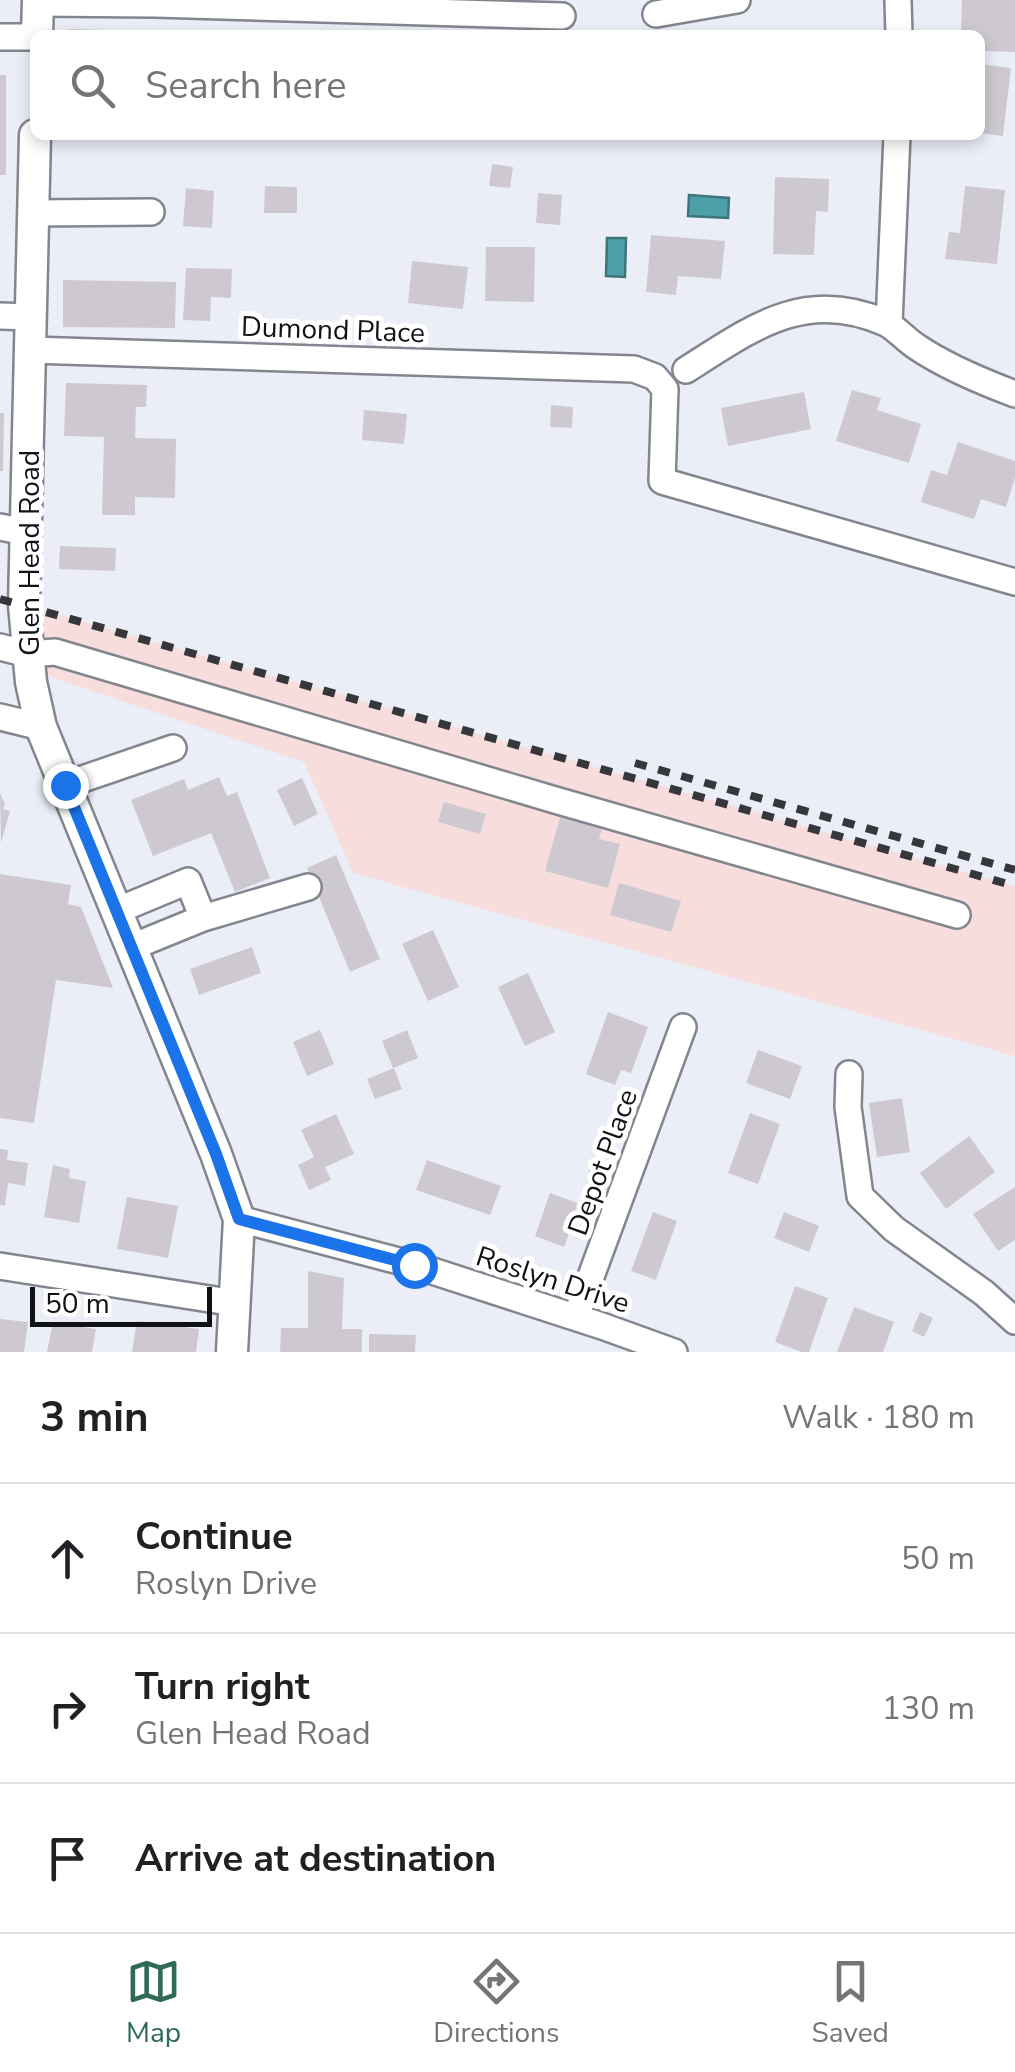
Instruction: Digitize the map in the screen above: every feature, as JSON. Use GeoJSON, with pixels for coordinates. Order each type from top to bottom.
{"type":"FeatureCollection","features":[{"type":"Feature","properties":{"kind":"main road"},"geometry":{"type":"LineString","coordinates":[[36,30],[38,2]]}},
{"type":"Feature","properties":{"kind":"main road","name":"Glen Head Road"},"geometry":{"type":"LineString","coordinates":[[35,140],[30,350],[13,529],[24,606],[14,650],[30,682],[41,727],[239,1219],[232,1352]]}},
{"type":"Feature","properties":{"kind":"street"},"geometry":{"type":"LineString","coordinates":[[656,14],[737,0]]}},
{"type":"Feature","properties":{"kind":"street"},"geometry":{"type":"LineString","coordinates":[[898,0],[900,30]]}},
{"type":"Feature","properties":{"kind":"street"},"geometry":{"type":"LineString","coordinates":[[38,2],[562,16]]}},
{"type":"Feature","properties":{"kind":"street"},"geometry":{"type":"LineString","coordinates":[[0,37],[30,36]]}},
{"type":"Feature","properties":{"kind":"street"},"geometry":{"type":"LineString","coordinates":[[889,324],[897,140]]}},
{"type":"Feature","properties":{"kind":"street"},"geometry":{"type":"LineString","coordinates":[[34,214],[151,212]]}},
{"type":"Feature","properties":{"kind":"street"},"geometry":{"type":"LineString","coordinates":[[686,370],[746,332],[778,318],[813,308],[842,309],[889,324],[918,348],[1015,394]]}},
{"type":"Feature","properties":{"kind":"street"},"geometry":{"type":"LineString","coordinates":[[0,316],[31,317]]}},
{"type":"Feature","properties":{"kind":"street","name":"Dumond Place"},"geometry":{"type":"LineString","coordinates":[[30,350],[634,369],[655,378],[665,389],[662,481],[1015,582]]}},
{"type":"Feature","properties":{"kind":"street"},"geometry":{"type":"LineString","coordinates":[[14,650],[56,652],[957,915]]}},
{"type":"Feature","properties":{"kind":"street"},"geometry":{"type":"LineString","coordinates":[[0,717],[41,727]]}},
{"type":"Feature","properties":{"kind":"street"},"geometry":{"type":"LineString","coordinates":[[65,785],[173,748]]}},
{"type":"Feature","properties":{"kind":"street"},"geometry":{"type":"LineString","coordinates":[[116,911],[188,881],[203,918]]}},
{"type":"Feature","properties":{"kind":"street"},"geometry":{"type":"LineString","coordinates":[[132,947],[203,918],[308,887]]}},
{"type":"Feature","properties":{"kind":"street","name":"Depot Place"},"geometry":{"type":"LineString","coordinates":[[576,1317],[683,1027]]}},
{"type":"Feature","properties":{"kind":"street"},"geometry":{"type":"LineString","coordinates":[[849,1074],[848,1107],[860,1196],[894,1230],[984,1293],[1015,1321]]}},
{"type":"Feature","properties":{"kind":"street","name":"Roslyn Drive"},"geometry":{"type":"LineString","coordinates":[[239,1219],[414,1265],[674,1352]]}},
{"type":"Feature","properties":{"kind":"street"},"geometry":{"type":"LineString","coordinates":[[0,1266],[235,1303]]}},
{"type":"Feature","properties":{"kind":"shaded area"},"geometry":{"type":"Polygon","coordinates":[[[24,605],[1015,886],[1015,1056],[353,873],[304,762],[29,670],[24,605]]]}},
{"type":"Feature","properties":{"kind":"water"},"geometry":{"type":"Polygon","coordinates":[[[689,195],[729,198],[728,218],[688,216],[689,195]]]}},
{"type":"Feature","properties":{"kind":"water"},"geometry":{"type":"Polygon","coordinates":[[[607,238],[626,238],[625,277],[606,276],[607,238]]]}},
{"type":"Feature","properties":{"kind":"building"},"geometry":{"type":"Polygon","coordinates":[[[962,0],[1015,0],[1015,52],[985,51],[985,30],[961,30],[962,0]]]}},
{"type":"Feature","properties":{"kind":"building"},"geometry":{"type":"Polygon","coordinates":[[[985,65],[1011,68],[1003,136],[985,134],[985,65]]]}},
{"type":"Feature","properties":{"kind":"building"},"geometry":{"type":"Polygon","coordinates":[[[0,75],[6,75],[6,175],[0,175],[0,75]]]}},
{"type":"Feature","properties":{"kind":"building"},"geometry":{"type":"Polygon","coordinates":[[[492,164],[513,167],[510,188],[489,186],[492,164]]]}},
{"type":"Feature","properties":{"kind":"building"},"geometry":{"type":"Polygon","coordinates":[[[775,177],[829,179],[828,212],[816,211],[814,255],[773,254],[775,177]]]}},
{"type":"Feature","properties":{"kind":"building"},"geometry":{"type":"Polygon","coordinates":[[[265,186],[297,187],[297,213],[264,213],[265,186]]]}},
{"type":"Feature","properties":{"kind":"building"},"geometry":{"type":"Polygon","coordinates":[[[965,186],[1005,190],[997,264],[945,259],[949,232],[960,233],[965,186]]]}},
{"type":"Feature","properties":{"kind":"building"},"geometry":{"type":"Polygon","coordinates":[[[186,188],[214,191],[212,228],[183,226],[186,188]]]}},
{"type":"Feature","properties":{"kind":"building"},"geometry":{"type":"Polygon","coordinates":[[[538,193],[562,195],[560,225],[536,223],[538,193]]]}},
{"type":"Feature","properties":{"kind":"building"},"geometry":{"type":"Polygon","coordinates":[[[651,235],[725,241],[721,279],[678,276],[676,295],[646,292],[651,235]]]}},
{"type":"Feature","properties":{"kind":"building"},"geometry":{"type":"Polygon","coordinates":[[[486,247],[535,247],[534,302],[485,301],[486,247]]]}},
{"type":"Feature","properties":{"kind":"building"},"geometry":{"type":"Polygon","coordinates":[[[412,261],[468,267],[463,309],[408,303],[412,261]]]}},
{"type":"Feature","properties":{"kind":"building"},"geometry":{"type":"Polygon","coordinates":[[[186,268],[232,269],[231,298],[211,297],[210,321],[183,320],[186,268]]]}},
{"type":"Feature","properties":{"kind":"building"},"geometry":{"type":"Polygon","coordinates":[[[63,280],[176,282],[175,328],[63,327],[63,280]]]}},
{"type":"Feature","properties":{"kind":"building"},"geometry":{"type":"Polygon","coordinates":[[[66,383],[147,385],[146,407],[136,407],[135,438],[176,439],[175,498],[135,497],[135,515],[102,515],[104,437],[64,436],[66,383]]]}},
{"type":"Feature","properties":{"kind":"building"},"geometry":{"type":"Polygon","coordinates":[[[852,390],[881,398],[877,410],[921,424],[909,463],[836,441],[852,390]]]}},
{"type":"Feature","properties":{"kind":"building"},"geometry":{"type":"Polygon","coordinates":[[[804,392],[811,429],[728,446],[721,408],[804,392]]]}},
{"type":"Feature","properties":{"kind":"building"},"geometry":{"type":"Polygon","coordinates":[[[551,405],[573,407],[572,428],[550,427],[551,405]]]}},
{"type":"Feature","properties":{"kind":"building"},"geometry":{"type":"Polygon","coordinates":[[[364,410],[407,414],[404,444],[362,440],[364,410]]]}},
{"type":"Feature","properties":{"kind":"building"},"geometry":{"type":"Polygon","coordinates":[[[0,413],[4,413],[3,471],[0,471],[0,413]]]}},
{"type":"Feature","properties":{"kind":"building"},"geometry":{"type":"Polygon","coordinates":[[[958,442],[1015,461],[1015,478],[1006,507],[981,499],[974,519],[921,502],[931,470],[947,475],[958,442]]]}},
{"type":"Feature","properties":{"kind":"building"},"geometry":{"type":"Polygon","coordinates":[[[60,546],[116,548],[115,571],[59,569],[60,546]]]}},
{"type":"Feature","properties":{"kind":"building"},"geometry":{"type":"Polygon","coordinates":[[[219,777],[227,796],[237,792],[270,878],[235,892],[211,833],[153,856],[131,800],[184,779],[188,790],[219,777]]]}},
{"type":"Feature","properties":{"kind":"building"},"geometry":{"type":"Polygon","coordinates":[[[302,778],[318,814],[294,826],[277,790],[302,778]]]}},
{"type":"Feature","properties":{"kind":"building"},"geometry":{"type":"Polygon","coordinates":[[[0,793],[3,809],[10,811],[1,843],[0,793]]]}},
{"type":"Feature","properties":{"kind":"building"},"geometry":{"type":"Polygon","coordinates":[[[444,802],[486,814],[480,834],[438,822],[444,802]]]}},
{"type":"Feature","properties":{"kind":"building"},"geometry":{"type":"Polygon","coordinates":[[[562,810],[604,822],[599,839],[620,844],[608,888],[545,871],[562,810]]]}},
{"type":"Feature","properties":{"kind":"building"},"geometry":{"type":"Polygon","coordinates":[[[336,855],[380,959],[350,972],[307,868],[336,855]]]}},
{"type":"Feature","properties":{"kind":"building"},"geometry":{"type":"Polygon","coordinates":[[[0,874],[71,885],[68,904],[81,907],[113,988],[56,980],[34,1123],[0,1118],[0,874]]]}},
{"type":"Feature","properties":{"kind":"building"},"geometry":{"type":"Polygon","coordinates":[[[619,883],[681,901],[671,932],[610,915],[619,883]]]}},
{"type":"Feature","properties":{"kind":"building"},"geometry":{"type":"Polygon","coordinates":[[[433,930],[459,987],[428,1001],[402,944],[433,930]]]}},
{"type":"Feature","properties":{"kind":"building"},"geometry":{"type":"Polygon","coordinates":[[[252,947],[261,973],[199,995],[190,969],[252,947]]]}},
{"type":"Feature","properties":{"kind":"building"},"geometry":{"type":"Polygon","coordinates":[[[528,973],[555,1032],[525,1046],[498,987],[528,973]]]}},
{"type":"Feature","properties":{"kind":"building"},"geometry":{"type":"Polygon","coordinates":[[[608,1012],[648,1027],[631,1073],[621,1070],[615,1085],[586,1074],[608,1012]]]}},
{"type":"Feature","properties":{"kind":"building"},"geometry":{"type":"Polygon","coordinates":[[[320,1030],[334,1064],[307,1076],[293,1042],[320,1030]]]}},
{"type":"Feature","properties":{"kind":"building"},"geometry":{"type":"Polygon","coordinates":[[[407,1030],[418,1058],[393,1068],[382,1041],[407,1030]]]}},
{"type":"Feature","properties":{"kind":"building"},"geometry":{"type":"Polygon","coordinates":[[[758,1050],[802,1066],[790,1099],[746,1083],[758,1050]]]}},
{"type":"Feature","properties":{"kind":"building"},"geometry":{"type":"Polygon","coordinates":[[[394,1068],[402,1089],[375,1099],[367,1079],[394,1068]]]}},
{"type":"Feature","properties":{"kind":"building"},"geometry":{"type":"Polygon","coordinates":[[[902,1098],[910,1152],[877,1157],[869,1103],[902,1098]]]}},
{"type":"Feature","properties":{"kind":"building"},"geometry":{"type":"Polygon","coordinates":[[[750,1113],[780,1124],[758,1184],[728,1173],[750,1113]]]}},
{"type":"Feature","properties":{"kind":"building"},"geometry":{"type":"Polygon","coordinates":[[[336,1114],[354,1154],[325,1167],[331,1180],[309,1190],[298,1165],[314,1157],[301,1130],[336,1114]]]}},
{"type":"Feature","properties":{"kind":"building"},"geometry":{"type":"Polygon","coordinates":[[[969,1136],[995,1172],[946,1209],[920,1173],[969,1136]]]}},
{"type":"Feature","properties":{"kind":"building"},"geometry":{"type":"Polygon","coordinates":[[[0,1149],[8,1150],[7,1160],[28,1163],[25,1186],[8,1183],[5,1206],[0,1205],[0,1149]]]}},
{"type":"Feature","properties":{"kind":"building"},"geometry":{"type":"Polygon","coordinates":[[[427,1160],[501,1186],[490,1215],[416,1190],[427,1160]]]}},
{"type":"Feature","properties":{"kind":"building"},"geometry":{"type":"Polygon","coordinates":[[[590,1163],[610,1166],[606,1191],[586,1187],[590,1163]]]}},
{"type":"Feature","properties":{"kind":"building"},"geometry":{"type":"Polygon","coordinates":[[[53,1165],[70,1169],[69,1178],[86,1181],[79,1223],[44,1217],[53,1165]]]}},
{"type":"Feature","properties":{"kind":"building"},"geometry":{"type":"Polygon","coordinates":[[[1015,1187],[1015,1240],[998,1251],[973,1214],[1015,1187]]]}},
{"type":"Feature","properties":{"kind":"building"},"geometry":{"type":"Polygon","coordinates":[[[550,1193],[580,1204],[564,1247],[535,1236],[550,1193]]]}},
{"type":"Feature","properties":{"kind":"building"},"geometry":{"type":"Polygon","coordinates":[[[127,1197],[178,1206],[168,1258],[117,1249],[127,1197]]]}},
{"type":"Feature","properties":{"kind":"building"},"geometry":{"type":"Polygon","coordinates":[[[653,1212],[677,1221],[656,1280],[631,1271],[653,1212]]]}},
{"type":"Feature","properties":{"kind":"building"},"geometry":{"type":"Polygon","coordinates":[[[784,1212],[819,1226],[809,1252],[774,1238],[784,1212]]]}},
{"type":"Feature","properties":{"kind":"building"},"geometry":{"type":"Polygon","coordinates":[[[308,1271],[344,1278],[342,1329],[362,1329],[362,1352],[280,1352],[281,1328],[308,1328],[308,1271]]]}},
{"type":"Feature","properties":{"kind":"building"},"geometry":{"type":"Polygon","coordinates":[[[795,1286],[828,1298],[809,1352],[775,1342],[795,1286]]]}},
{"type":"Feature","properties":{"kind":"building"},"geometry":{"type":"Polygon","coordinates":[[[854,1307],[894,1322],[883,1352],[837,1352],[854,1307]]]}},
{"type":"Feature","properties":{"kind":"building"},"geometry":{"type":"Polygon","coordinates":[[[920,1312],[933,1318],[924,1337],[912,1331],[920,1312]]]}},
{"type":"Feature","properties":{"kind":"building"},"geometry":{"type":"Polygon","coordinates":[[[0,1319],[28,1322],[24,1352],[0,1352],[0,1319]]]}},
{"type":"Feature","properties":{"kind":"building"},"geometry":{"type":"Polygon","coordinates":[[[137,1321],[199,1329],[196,1352],[132,1352],[137,1321]]]}},
{"type":"Feature","properties":{"kind":"building"},"geometry":{"type":"Polygon","coordinates":[[[53,1322],[96,1329],[92,1352],[47,1352],[53,1322]]]}},
{"type":"Feature","properties":{"kind":"building"},"geometry":{"type":"Polygon","coordinates":[[[369,1334],[416,1335],[415,1352],[369,1352],[369,1334]]]}},
{"type":"Feature","properties":{"kind":"railway"},"geometry":{"type":"LineString","coordinates":[[0,599],[1015,886]]}},
{"type":"Feature","properties":{"kind":"railway"},"geometry":{"type":"LineString","coordinates":[[635,763],[1015,870]]}},
{"type":"Feature","properties":{"kind":"route"},"geometry":{"type":"LineString","coordinates":[[65,785],[239,1219],[414,1265]]}}]}
